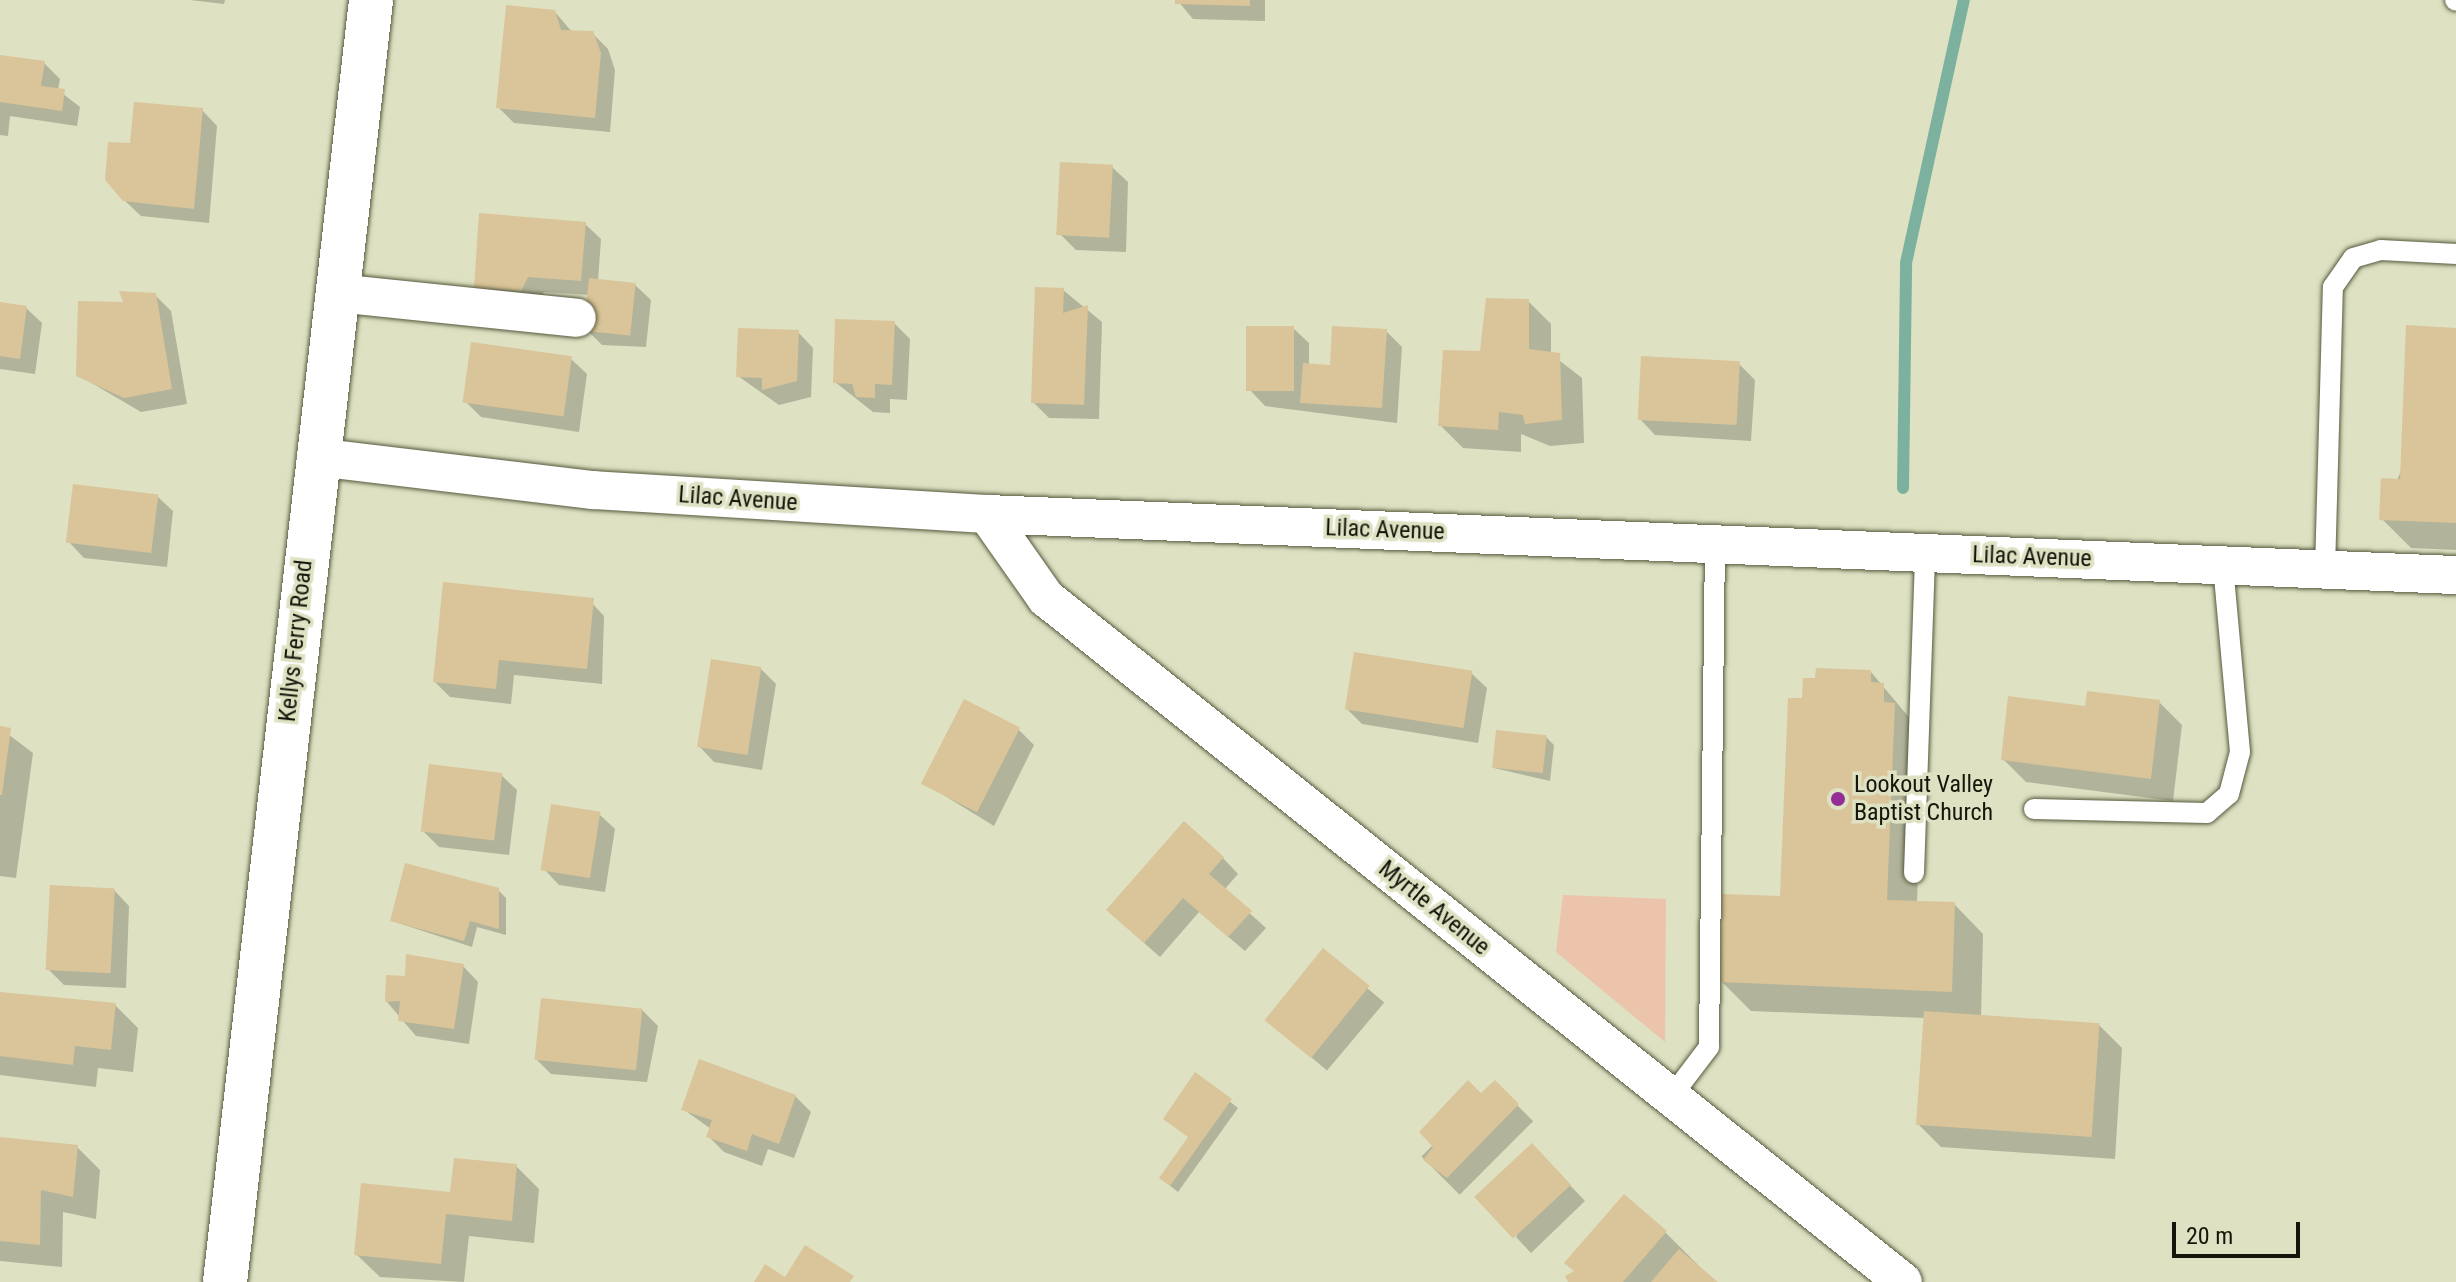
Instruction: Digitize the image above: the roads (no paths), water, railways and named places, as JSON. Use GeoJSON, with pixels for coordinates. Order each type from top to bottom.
{"type":"FeatureCollection","features":[{"type":"Feature","properties":{"kind":"street","name":"Kellys Ferry Road"},"geometry":{"type":"LineString","coordinates":[[225,1282],[316,457],[371,0]]}},
{"type":"Feature","properties":{"kind":"street"},"geometry":{"type":"LineString","coordinates":[[337,293],[577,318]]}},
{"type":"Feature","properties":{"kind":"street","name":"Lilac Avenue"},"geometry":{"type":"LineString","coordinates":[[316,457],[593,490],[987,514],[2456,575]]}},
{"type":"Feature","properties":{"kind":"street","name":"Myrtle Avenue"},"geometry":{"type":"LineString","coordinates":[[987,514],[1046,598],[1903,1282]]}},
{"type":"Feature","properties":{"kind":"lane"},"geometry":{"type":"LineString","coordinates":[[2325,570],[2333,287],[2353,258],[2381,250],[2456,254]]}},
{"type":"Feature","properties":{"kind":"lane"},"geometry":{"type":"LineString","coordinates":[[1671,1097],[1709,1047],[1715,544]]}},
{"type":"Feature","properties":{"kind":"lane"},"geometry":{"type":"LineString","coordinates":[[1914,873],[1925,553]]}},
{"type":"Feature","properties":{"kind":"lane"},"geometry":{"type":"LineString","coordinates":[[2034,809],[2207,813],[2229,794],[2240,752],[2223,566]]}},
{"type":"Feature","properties":{"kind":"waterway"},"geometry":{"type":"LineString","coordinates":[[1903,488],[1906,263],[1964,0]]}},
{"type":"Feature","properties":{"kind":"place","name":"Lookout Valley Baptist Church"},"geometry":{"type":"Point","coordinates":[1838,799]}}]}
